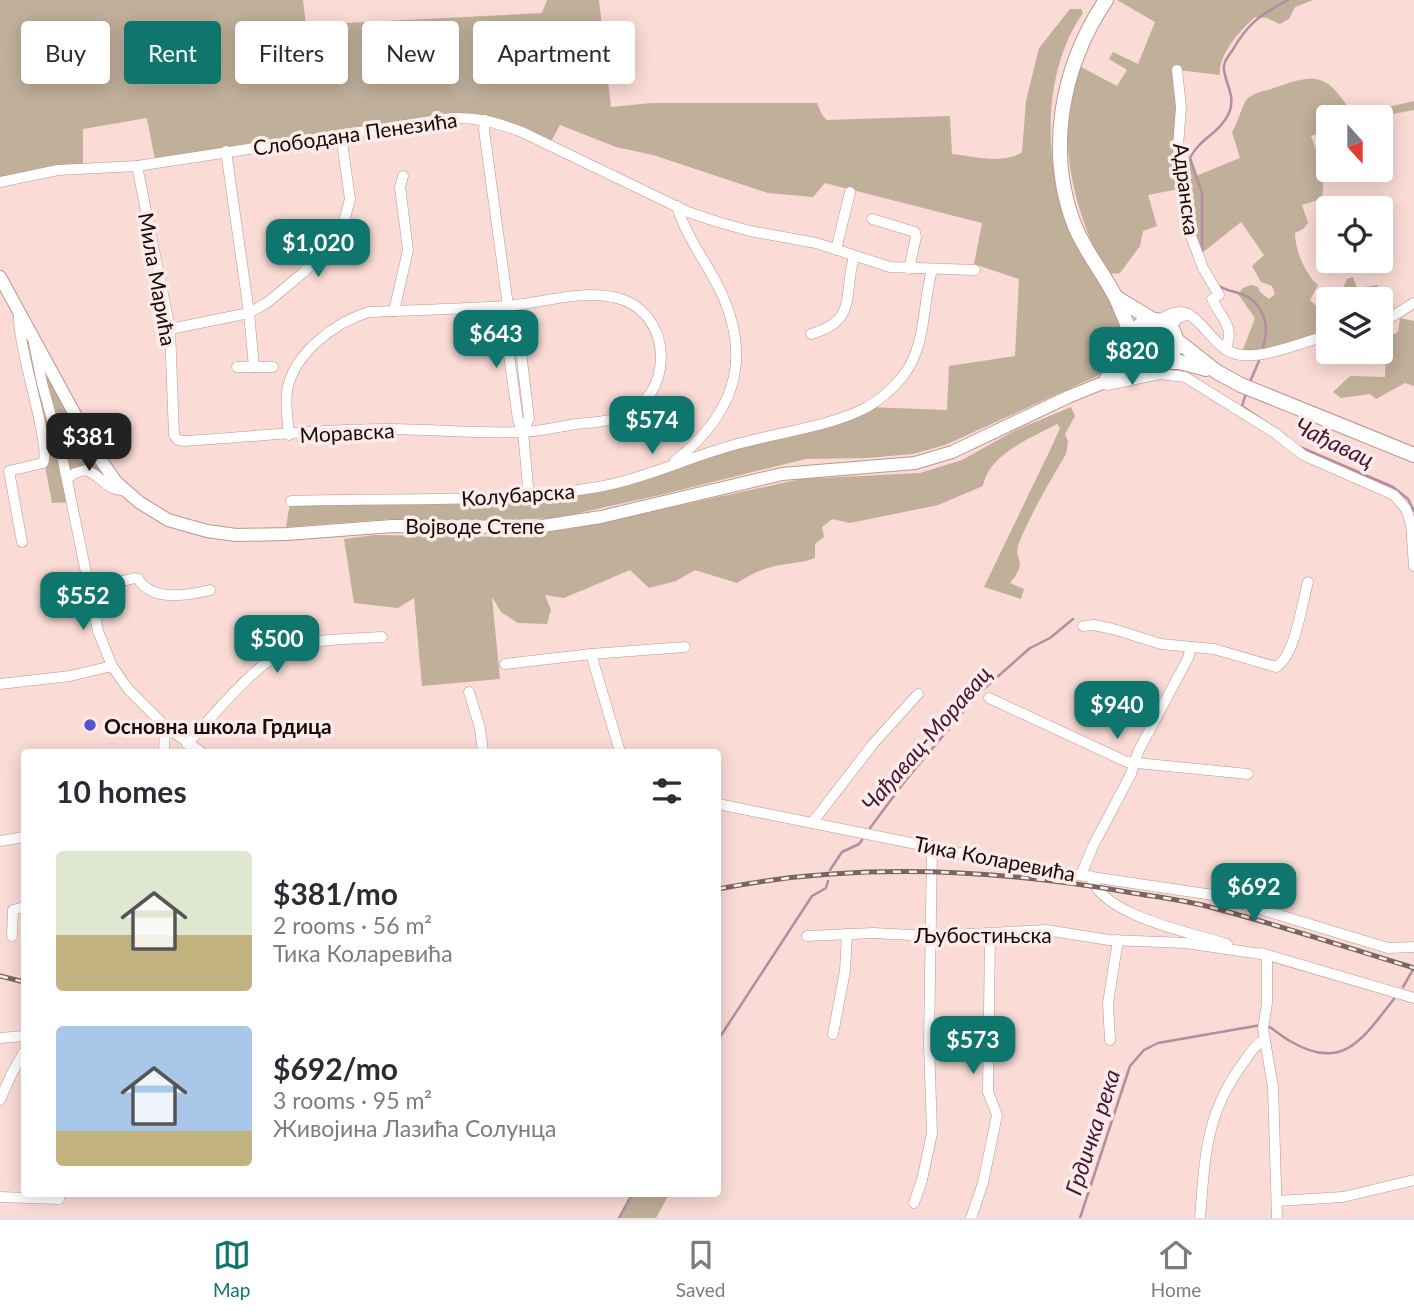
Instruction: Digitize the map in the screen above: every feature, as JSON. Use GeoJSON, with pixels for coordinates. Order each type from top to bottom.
{"type":"FeatureCollection","features":[{"type":"Feature","properties":{"kind":"main road"},"geometry":{"type":"LineString","coordinates":[[1106,0],[1085,36],[1069,77],[1061,115],[1060,149],[1063,183],[1076,229],[1093,263],[1115,297],[1135,354],[1156,363],[1190,364],[1217,372],[1241,385],[1414,455]]}},
{"type":"Feature","properties":{"kind":"main road"},"geometry":{"type":"LineString","coordinates":[[1115,297],[1165,327],[1217,372]]}},
{"type":"Feature","properties":{"kind":"main road"},"geometry":{"type":"LineString","coordinates":[[1132,340],[1140,325],[1165,327]]}},
{"type":"Feature","properties":{"kind":"main road"},"geometry":{"type":"LineString","coordinates":[[1156,363],[1172,355],[1165,327]]}},
{"type":"Feature","properties":{"kind":"street","name":"Адранска"},"geometry":{"type":"LineString","coordinates":[[1177,69],[1181,107],[1178,148],[1184,193],[1196,253],[1219,295],[1212,299],[1229,328],[1229,340],[1224,349]]}},
{"type":"Feature","properties":{"kind":"street","name":"Слободана Пенезића"},"geometry":{"type":"LineString","coordinates":[[0,183],[58,170],[137,166],[452,118],[485,120],[522,132],[677,206],[750,231],[816,243],[890,267],[975,270]]}},
{"type":"Feature","properties":{"kind":"street"},"geometry":{"type":"LineString","coordinates":[[485,120],[484,130],[508,306],[517,318],[529,418],[523,432],[529,497]]}},
{"type":"Feature","properties":{"kind":"street"},"geometry":{"type":"LineString","coordinates":[[170,328],[249,313],[268,302],[304,272],[335,239],[343,225],[350,199],[341,135]]}},
{"type":"Feature","properties":{"kind":"street"},"geometry":{"type":"LineString","coordinates":[[226,151],[254,367]]}},
{"type":"Feature","properties":{"kind":"street","name":"Мила Марића"},"geometry":{"type":"LineString","coordinates":[[137,166],[170,328],[174,435]]}},
{"type":"Feature","properties":{"kind":"street"},"geometry":{"type":"LineString","coordinates":[[394,311],[408,250],[400,187],[404,176]]}},
{"type":"Feature","properties":{"kind":"street"},"geometry":{"type":"LineString","coordinates":[[836,250],[850,192]]}},
{"type":"Feature","properties":{"kind":"street"},"geometry":{"type":"LineString","coordinates":[[667,467],[691,448],[727,403],[734,379],[737,346],[721,293],[681,221],[677,206]]}},
{"type":"Feature","properties":{"kind":"street"},"geometry":{"type":"LineString","coordinates":[[872,219],[915,232],[909,269]]}},
{"type":"Feature","properties":{"kind":"street"},"geometry":{"type":"LineString","coordinates":[[811,334],[832,327],[844,313],[855,257]]}},
{"type":"Feature","properties":{"kind":"street","name":"Колубарска"},"geometry":{"type":"LineString","coordinates":[[291,502],[372,498],[529,497],[601,486],[736,444],[841,417],[867,407],[887,392],[904,374],[917,349],[925,320],[926,292],[932,270]]}},
{"type":"Feature","properties":{"kind":"street","name":"Војводе Степе"},"geometry":{"type":"LineString","coordinates":[[0,277],[85,433],[107,470],[124,490],[148,509],[168,520],[207,531],[236,535],[296,534],[380,526],[503,528],[549,525],[601,517],[782,474],[894,466],[932,460],[1098,384],[1156,363]]}},
{"type":"Feature","properties":{"kind":"street","name":"Моравска"},"geometry":{"type":"LineString","coordinates":[[174,435],[178,440],[184,441],[289,435],[384,429],[523,432],[615,419],[637,408],[653,390],[660,375],[662,357],[659,338],[648,318],[633,305],[623,300],[593,295],[508,306],[369,313],[355,317],[328,334],[294,369],[286,394],[289,435]]}},
{"type":"Feature","properties":{"kind":"street"},"geometry":{"type":"LineString","coordinates":[[1393,316],[1414,303]]}},
{"type":"Feature","properties":{"kind":"street"},"geometry":{"type":"LineString","coordinates":[[1165,327],[1177,311],[1189,314],[1224,349],[1241,355],[1268,353],[1316,339]]}},
{"type":"Feature","properties":{"kind":"street"},"geometry":{"type":"LineString","coordinates":[[19,312],[19,333],[45,455],[43,463],[9,471],[22,542]]}},
{"type":"Feature","properties":{"kind":"street"},"geometry":{"type":"LineString","coordinates":[[34,339],[41,383],[62,457],[98,631],[112,666],[128,689],[165,726],[196,749]]}},
{"type":"Feature","properties":{"kind":"street","name":"Војводе Степе"},"geometry":{"type":"LineString","coordinates":[[1098,384],[1117,367],[1132,340]]}},
{"type":"Feature","properties":{"kind":"street"},"geometry":{"type":"LineString","coordinates":[[237,367],[274,367]]}},
{"type":"Feature","properties":{"kind":"street"},"geometry":{"type":"LineString","coordinates":[[1098,384],[1110,385],[1160,374],[1185,377],[1275,433],[1303,455],[1394,495],[1406,509],[1411,524],[1414,566]]}},
{"type":"Feature","properties":{"kind":"street"},"geometry":{"type":"LineString","coordinates":[[62,457],[71,440],[85,433]]}},
{"type":"Feature","properties":{"kind":"street"},"geometry":{"type":"LineString","coordinates":[[67,479],[86,470],[114,490],[124,490]]}},
{"type":"Feature","properties":{"kind":"street"},"geometry":{"type":"LineString","coordinates":[[90,589],[135,578],[147,589],[169,594],[189,595],[210,590]]}},
{"type":"Feature","properties":{"kind":"street"},"geometry":{"type":"LineString","coordinates":[[1083,625],[1113,629],[1161,644],[1214,649],[1272,668],[1280,665],[1286,658],[1308,582]]}},
{"type":"Feature","properties":{"kind":"street"},"geometry":{"type":"LineString","coordinates":[[187,744],[252,673],[286,650],[309,643],[382,637]]}},
{"type":"Feature","properties":{"kind":"street"},"geometry":{"type":"LineString","coordinates":[[505,664],[685,647]]}},
{"type":"Feature","properties":{"kind":"street"},"geometry":{"type":"LineString","coordinates":[[1191,647],[1131,774],[1093,846],[1086,876],[1213,895],[1388,948],[1414,947]]}},
{"type":"Feature","properties":{"kind":"street"},"geometry":{"type":"LineString","coordinates":[[591,654],[619,749]]}},
{"type":"Feature","properties":{"kind":"street"},"geometry":{"type":"LineString","coordinates":[[0,684],[70,676],[112,666]]}},
{"type":"Feature","properties":{"kind":"street"},"geometry":{"type":"LineString","coordinates":[[469,692],[480,728],[483,749]]}},
{"type":"Feature","properties":{"kind":"street"},"geometry":{"type":"LineString","coordinates":[[812,824],[886,728],[918,694]]}},
{"type":"Feature","properties":{"kind":"street"},"geometry":{"type":"LineString","coordinates":[[989,698],[1092,747],[1134,763],[1248,774]]}},
{"type":"Feature","properties":{"kind":"street"},"geometry":{"type":"LineString","coordinates":[[164,749],[165,726]]}},
{"type":"Feature","properties":{"kind":"street","name":"Тика Коларевића"},"geometry":{"type":"LineString","coordinates":[[721,805],[1086,876],[1101,895],[1131,914],[1414,998]]}},
{"type":"Feature","properties":{"kind":"street"},"geometry":{"type":"LineString","coordinates":[[0,841],[21,838]]}},
{"type":"Feature","properties":{"kind":"street"},"geometry":{"type":"LineString","coordinates":[[914,1203],[932,1133],[929,1044],[932,846]]}},
{"type":"Feature","properties":{"kind":"street"},"geometry":{"type":"LineString","coordinates":[[12,936],[13,910],[21,908]]}},
{"type":"Feature","properties":{"kind":"street","name":"Љубостињска"},"geometry":{"type":"LineString","coordinates":[[807,936],[931,936],[1046,930],[1073,936],[1186,943],[1267,955]]}},
{"type":"Feature","properties":{"kind":"street"},"geometry":{"type":"LineString","coordinates":[[833,1034],[845,971],[847,934]]}},
{"type":"Feature","properties":{"kind":"street"},"geometry":{"type":"LineString","coordinates":[[971,1218],[983,1183],[997,1115],[988,1092],[990,934]]}},
{"type":"Feature","properties":{"kind":"street"},"geometry":{"type":"LineString","coordinates":[[1110,1040],[1108,1003],[1118,940]]}},
{"type":"Feature","properties":{"kind":"street"},"geometry":{"type":"LineString","coordinates":[[1267,955],[1265,1029],[1273,1087],[1278,1218]]}},
{"type":"Feature","properties":{"kind":"street"},"geometry":{"type":"LineString","coordinates":[[1200,1218],[1206,1146],[1219,1101],[1265,1029]]}},
{"type":"Feature","properties":{"kind":"street"},"geometry":{"type":"LineString","coordinates":[[0,1038],[21,1036]]}},
{"type":"Feature","properties":{"kind":"street"},"geometry":{"type":"LineString","coordinates":[[0,1100],[21,1057]]}},
{"type":"Feature","properties":{"kind":"street"},"geometry":{"type":"LineString","coordinates":[[1277,1201],[1343,1198],[1414,1180]]}},
{"type":"Feature","properties":{"kind":"street"},"geometry":{"type":"LineString","coordinates":[[0,1197],[59,1199]]}},
{"type":"Feature","properties":{"kind":"shaded area"},"geometry":{"type":"Polygon","coordinates":[[[0,0],[303,0],[306,21],[235,21],[235,84],[348,84],[348,23],[362,22],[362,84],[459,84],[459,21],[385,21],[542,13],[547,0],[599,0],[601,21],[473,21],[473,84],[608,84],[611,107],[652,103],[817,103],[827,120],[950,116],[952,154],[998,159],[1022,152],[1026,101],[1039,48],[1070,9],[1081,9],[1083,13],[1068,39],[1058,67],[1053,97],[1052,159],[1065,219],[1076,246],[1119,314],[1128,345],[1105,371],[1095,377],[945,445],[913,454],[806,459],[556,518],[390,519],[286,527],[290,503],[477,499],[530,505],[867,407],[947,410],[949,366],[1015,356],[1019,279],[974,264],[982,223],[825,183],[813,197],[768,193],[653,155],[616,147],[560,125],[548,147],[496,125],[464,121],[156,166],[147,118],[83,129],[83,171],[59,173],[0,186],[0,0]]]}},
{"type":"Feature","properties":{"kind":"shaded area"},"geometry":{"type":"Polygon","coordinates":[[[1117,0],[1313,0],[1295,7],[1289,19],[1280,24],[1267,18],[1255,17],[1226,51],[1220,75],[1178,70],[1182,169],[1190,158],[1196,176],[1240,158],[1232,132],[1246,100],[1257,93],[1300,80],[1319,80],[1335,90],[1346,105],[1316,105],[1316,134],[1311,136],[1316,150],[1316,182],[1322,182],[1322,196],[1316,196],[1316,201],[1302,205],[1308,223],[1295,233],[1305,268],[1318,285],[1310,300],[1316,305],[1316,338],[1241,355],[1255,318],[1238,294],[1251,285],[1258,287],[1269,299],[1275,294],[1272,286],[1261,282],[1252,266],[1264,255],[1241,222],[1202,253],[1196,252],[1184,188],[1148,195],[1157,226],[1143,231],[1140,246],[1120,273],[1110,274],[1094,248],[1080,211],[1068,150],[1074,87],[1081,67],[1117,86],[1127,70],[1109,59],[1113,52],[1138,64],[1155,22],[1117,0]]]}},
{"type":"Feature","properties":{"kind":"shaded area"},"geometry":{"type":"Polygon","coordinates":[[[1414,101],[1414,110],[1393,114],[1393,106],[1414,101]]]}},
{"type":"Feature","properties":{"kind":"shaded area"},"geometry":{"type":"Polygon","coordinates":[[[1353,277],[1357,287],[1344,287],[1347,279],[1353,277]]]}},
{"type":"Feature","properties":{"kind":"shaded area"},"geometry":{"type":"Polygon","coordinates":[[[1400,318],[1414,321],[1414,386],[1405,383],[1376,399],[1370,394],[1341,398],[1333,392],[1350,376],[1385,377],[1385,364],[1393,364],[1393,334],[1398,332],[1400,318]]]}},
{"type":"Feature","properties":{"kind":"shaded area"},"geometry":{"type":"Polygon","coordinates":[[[18,323],[116,482],[90,471],[67,479],[71,502],[52,503],[18,323]]]}},
{"type":"Feature","properties":{"kind":"shaded area"},"geometry":{"type":"Polygon","coordinates":[[[1071,407],[1075,416],[1065,434],[1068,442],[1066,454],[1035,509],[1017,549],[1020,565],[1010,583],[1024,589],[1021,599],[984,587],[1060,428],[1057,424],[1002,456],[993,465],[983,486],[938,505],[850,523],[832,519],[822,527],[824,537],[815,544],[815,558],[767,568],[737,583],[695,570],[676,581],[649,588],[630,570],[564,598],[545,595],[551,610],[547,624],[518,623],[501,612],[492,597],[500,679],[422,686],[414,598],[398,608],[354,603],[344,539],[375,535],[515,537],[576,528],[801,479],[920,473],[962,460],[1016,430],[1071,407]]]}},
{"type":"Feature","properties":{"kind":"shaded area"},"geometry":{"type":"Polygon","coordinates":[[[630,1197],[667,1197],[656,1218],[619,1218],[630,1197]]]}},
{"type":"Feature","properties":{"kind":"waterway","name":"Чађавац"},"geometry":{"type":"LineString","coordinates":[[1202,252],[1202,193],[1190,158],[1229,113],[1231,96],[1224,67],[1227,58],[1256,21],[1288,0]]}},
{"type":"Feature","properties":{"kind":"waterway","name":"Чађавац"},"geometry":{"type":"LineString","coordinates":[[1219,286],[1248,297],[1260,309],[1266,328],[1263,347]]}},
{"type":"Feature","properties":{"kind":"waterway","name":"Чађавац"},"geometry":{"type":"LineString","coordinates":[[1249,384],[1259,361]]}},
{"type":"Feature","properties":{"kind":"waterway","name":"Чађавац"},"geometry":{"type":"LineString","coordinates":[[1246,393],[1242,406],[1286,436]]}},
{"type":"Feature","properties":{"kind":"waterway","name":"Чађавац"},"geometry":{"type":"LineString","coordinates":[[1300,447],[1393,487],[1408,499],[1414,511]]}},
{"type":"Feature","properties":{"kind":"waterway","name":"Чађавац-Моравац"},"geometry":{"type":"LineString","coordinates":[[870,828],[905,781],[978,694],[1030,648],[1050,638],[1073,619]]}},
{"type":"Feature","properties":{"kind":"waterway","name":"Чађавац-Моравац"},"geometry":{"type":"LineString","coordinates":[[830,870],[842,852],[862,840]]}},
{"type":"Feature","properties":{"kind":"waterway","name":"Чађавац-Моравац"},"geometry":{"type":"LineString","coordinates":[[721,1035],[812,896],[826,888],[828,881]]}},
{"type":"Feature","properties":{"kind":"waterway","name":"Грдичка река"},"geometry":{"type":"LineString","coordinates":[[1403,987],[1414,968]]}},
{"type":"Feature","properties":{"kind":"waterway","name":"Грдичка река"},"geometry":{"type":"LineString","coordinates":[[1268,1026],[1308,1050],[1338,1052],[1361,1038],[1394,999]]}},
{"type":"Feature","properties":{"kind":"waterway","name":"Грдичка река"},"geometry":{"type":"LineString","coordinates":[[1080,1218],[1130,1066],[1144,1050],[1158,1043],[1261,1025]]}},
{"type":"Feature","properties":{"kind":"waterway","name":"Чађавац-Моравац"},"geometry":{"type":"LineString","coordinates":[[619,1218],[630,1197]]}},
{"type":"Feature","properties":{"kind":"railway"},"geometry":{"type":"LineString","coordinates":[[721,888],[769,880],[873,872],[1030,878],[1197,904],[1414,968]]}},
{"type":"Feature","properties":{"kind":"railway"},"geometry":{"type":"LineString","coordinates":[[0,976],[21,981]]}},
{"type":"Feature","properties":{"kind":"place","name":"Основна школа Грдица"},"geometry":{"type":"Point","coordinates":[90,725]}}]}
